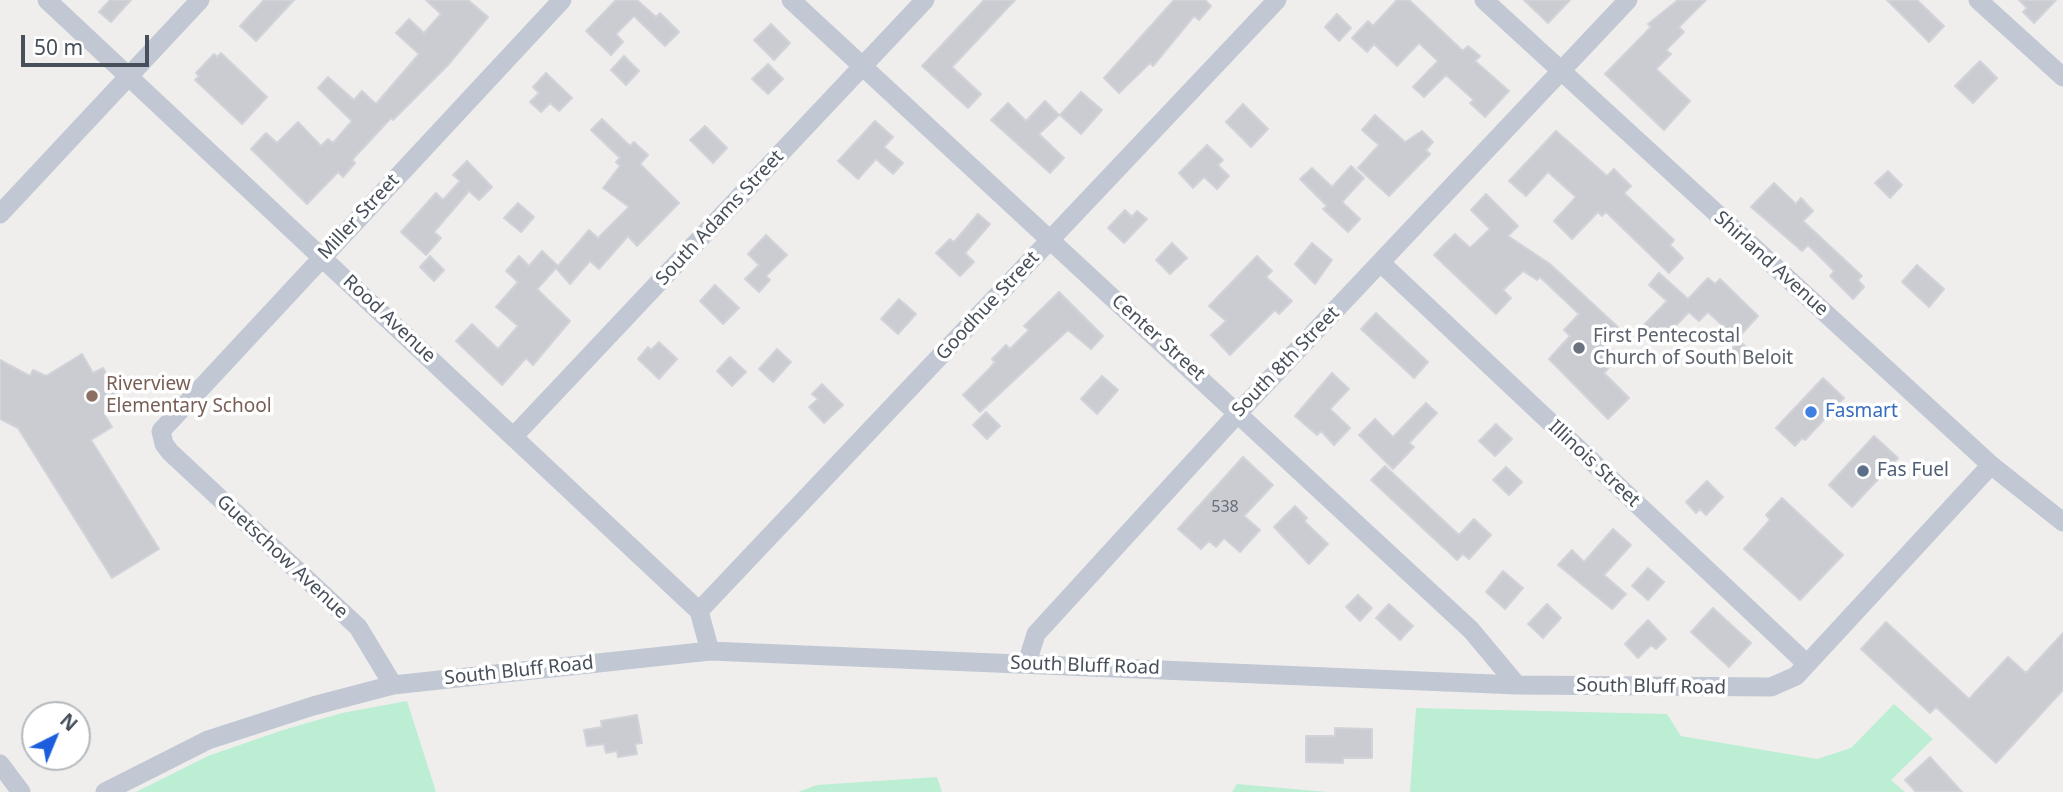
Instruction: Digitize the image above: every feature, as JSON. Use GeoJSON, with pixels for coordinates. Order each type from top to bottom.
{"type":"FeatureCollection","features":[{"type":"Feature","properties":{"kind":"street","name":"Rood Avenue"},"geometry":{"type":"LineString","coordinates":[[47,0],[699,611]]}},
{"type":"Feature","properties":{"kind":"street"},"geometry":{"type":"LineString","coordinates":[[0,214],[200,0]]}},
{"type":"Feature","properties":{"kind":"street","name":"Miller Street"},"geometry":{"type":"LineString","coordinates":[[162,437],[164,425],[562,0]]}},
{"type":"Feature","properties":{"kind":"street","name":"Center Street"},"geometry":{"type":"LineString","coordinates":[[791,0],[1471,630],[1517,685]]}},
{"type":"Feature","properties":{"kind":"street","name":"South Adams Street"},"geometry":{"type":"LineString","coordinates":[[514,436],[925,0]]}},
{"type":"Feature","properties":{"kind":"street","name":"Goodhue Street"},"geometry":{"type":"LineString","coordinates":[[699,611],[1277,0]]}},
{"type":"Feature","properties":{"kind":"street","name":"Shirland Avenue"},"geometry":{"type":"LineString","coordinates":[[1484,0],[1991,465],[2063,522]]}},
{"type":"Feature","properties":{"kind":"street","name":"South 8th Street"},"geometry":{"type":"LineString","coordinates":[[1027,663],[1036,634],[1238,412],[1628,0]]}},
{"type":"Feature","properties":{"kind":"street"},"geometry":{"type":"LineString","coordinates":[[1978,0],[2063,77]]}},
{"type":"Feature","properties":{"kind":"street","name":"Illinois Street"},"geometry":{"type":"LineString","coordinates":[[1381,262],[1807,664]]}},
{"type":"Feature","properties":{"kind":"street","name":"Guetschow Avenue"},"geometry":{"type":"LineString","coordinates":[[162,437],[170,452],[358,627],[393,685]]}},
{"type":"Feature","properties":{"kind":"street","name":"South Bluff Road"},"geometry":{"type":"LineString","coordinates":[[105,792],[208,740],[313,706],[393,685],[710,651],[1517,685],[1755,688],[1790,680],[1807,664],[1991,465]]}},
{"type":"Feature","properties":{"kind":"street"},"geometry":{"type":"LineString","coordinates":[[699,611],[710,651]]}},
{"type":"Feature","properties":{"kind":"street"},"geometry":{"type":"LineString","coordinates":[[0,764],[21,792]]}},
{"type":"Feature","properties":{"kind":"green space"},"geometry":{"type":"Polygon","coordinates":[[[407,701],[436,792],[136,792],[208,756],[283,730],[342,713],[407,701]]]}},
{"type":"Feature","properties":{"kind":"green space"},"geometry":{"type":"Polygon","coordinates":[[[1894,704],[1933,739],[1891,780],[1905,792],[1410,792],[1416,708],[1667,714],[1681,736],[1817,759],[1851,748],[1894,704]]]}},
{"type":"Feature","properties":{"kind":"green space"},"geometry":{"type":"Polygon","coordinates":[[[937,777],[942,792],[798,792],[817,785],[937,777]]]}},
{"type":"Feature","properties":{"kind":"green space"},"geometry":{"type":"Polygon","coordinates":[[[1237,784],[1327,792],[1232,792],[1237,784]]]}},
{"type":"Feature","properties":{"kind":"building"},"geometry":{"type":"Polygon","coordinates":[[[110,0],[131,0],[111,22],[99,12],[110,0]]]}},
{"type":"Feature","properties":{"kind":"building"},"geometry":{"type":"Polygon","coordinates":[[[264,0],[294,0],[256,41],[240,26],[264,0]]]}},
{"type":"Feature","properties":{"kind":"building"},"geometry":{"type":"Polygon","coordinates":[[[426,0],[468,0],[488,17],[448,65],[393,120],[391,118],[352,160],[355,163],[343,177],[338,172],[307,204],[251,149],[266,133],[277,143],[298,122],[321,146],[328,139],[333,143],[352,121],[318,88],[328,77],[354,100],[362,91],[376,104],[419,54],[396,33],[409,19],[424,33],[441,14],[426,0]]]}},
{"type":"Feature","properties":{"kind":"building"},"geometry":{"type":"Polygon","coordinates":[[[616,0],[637,0],[656,17],[660,13],[679,32],[665,46],[634,16],[616,34],[623,42],[611,55],[586,31],[616,0]]]}},
{"type":"Feature","properties":{"kind":"building"},"geometry":{"type":"Polygon","coordinates":[[[984,0],[1015,0],[952,67],[981,94],[968,108],[922,66],[984,0]]]}},
{"type":"Feature","properties":{"kind":"building"},"geometry":{"type":"Polygon","coordinates":[[[1174,0],[1205,0],[1211,6],[1199,20],[1194,16],[1153,66],[1150,63],[1119,93],[1104,78],[1174,0]]]}},
{"type":"Feature","properties":{"kind":"building"},"geometry":{"type":"Polygon","coordinates":[[[1397,0],[1409,0],[1463,51],[1468,46],[1480,56],[1475,61],[1509,91],[1485,117],[1470,103],[1474,100],[1446,75],[1424,97],[1413,87],[1438,61],[1419,43],[1397,66],[1374,44],[1367,52],[1352,38],[1368,21],[1373,26],[1397,0]]]}},
{"type":"Feature","properties":{"kind":"building"},"geometry":{"type":"Polygon","coordinates":[[[1524,0],[1570,0],[1548,23],[1524,0]]]}},
{"type":"Feature","properties":{"kind":"building"},"geometry":{"type":"Polygon","coordinates":[[[1678,0],[1706,0],[1679,27],[1684,32],[1666,50],[1671,54],[1656,69],[1690,101],[1664,130],[1605,74],[1651,27],[1648,24],[1678,0]]]}},
{"type":"Feature","properties":{"kind":"building"},"geometry":{"type":"Polygon","coordinates":[[[1887,0],[1917,0],[1944,26],[1929,42],[1887,0]]]}},
{"type":"Feature","properties":{"kind":"building"},"geometry":{"type":"Polygon","coordinates":[[[2019,0],[2056,0],[2034,23],[2023,12],[2027,8],[2019,0]]]}},
{"type":"Feature","properties":{"kind":"building"},"geometry":{"type":"Polygon","coordinates":[[[1337,14],[1351,28],[1339,41],[1325,27],[1337,14]]]}},
{"type":"Feature","properties":{"kind":"building"},"geometry":{"type":"Polygon","coordinates":[[[771,24],[790,43],[774,60],[754,40],[771,24]]]}},
{"type":"Feature","properties":{"kind":"building"},"geometry":{"type":"Polygon","coordinates":[[[221,53],[267,97],[242,124],[195,80],[199,76],[196,73],[214,54],[217,57],[221,53]]]}},
{"type":"Feature","properties":{"kind":"building"},"geometry":{"type":"Polygon","coordinates":[[[624,56],[639,71],[626,85],[611,70],[624,56]]]}},
{"type":"Feature","properties":{"kind":"building"},"geometry":{"type":"Polygon","coordinates":[[[1980,61],[1997,78],[1973,103],[1955,86],[1980,61]]]}},
{"type":"Feature","properties":{"kind":"building"},"geometry":{"type":"Polygon","coordinates":[[[768,64],[783,79],[768,94],[752,79],[768,64]]]}},
{"type":"Feature","properties":{"kind":"building"},"geometry":{"type":"Polygon","coordinates":[[[546,73],[572,98],[559,111],[550,103],[541,112],[530,102],[539,93],[533,87],[546,73]]]}},
{"type":"Feature","properties":{"kind":"building"},"geometry":{"type":"Polygon","coordinates":[[[1081,92],[1102,110],[1081,134],[1060,115],[1081,92]]]}},
{"type":"Feature","properties":{"kind":"building"},"geometry":{"type":"Polygon","coordinates":[[[1045,101],[1059,115],[1039,134],[1064,158],[1050,173],[991,120],[1008,103],[1026,121],[1045,101]]]}},
{"type":"Feature","properties":{"kind":"building"},"geometry":{"type":"Polygon","coordinates":[[[1243,104],[1268,129],[1251,147],[1226,122],[1243,104]]]}},
{"type":"Feature","properties":{"kind":"building"},"geometry":{"type":"Polygon","coordinates":[[[1375,115],[1405,142],[1422,131],[1433,142],[1426,150],[1430,154],[1389,196],[1358,168],[1379,145],[1362,130],[1375,115]]]}},
{"type":"Feature","properties":{"kind":"building"},"geometry":{"type":"Polygon","coordinates":[[[602,119],[630,146],[634,142],[648,155],[640,164],[679,203],[637,246],[628,236],[599,269],[590,261],[570,284],[556,268],[537,289],[570,321],[533,365],[526,358],[502,385],[456,341],[472,324],[498,349],[518,326],[496,307],[518,282],[506,271],[519,256],[529,266],[542,251],[558,266],[589,230],[598,238],[629,207],[603,188],[620,166],[616,162],[620,158],[591,130],[602,119]]]}},
{"type":"Feature","properties":{"kind":"building"},"geometry":{"type":"Polygon","coordinates":[[[875,121],[893,137],[884,147],[903,163],[893,174],[876,159],[858,179],[838,161],[875,121]]]}},
{"type":"Feature","properties":{"kind":"building"},"geometry":{"type":"Polygon","coordinates":[[[705,126],[727,148],[713,163],[690,140],[705,126]]]}},
{"type":"Feature","properties":{"kind":"building"},"geometry":{"type":"Polygon","coordinates":[[[1556,131],[1607,176],[1614,169],[1631,186],[1624,193],[1674,240],[1670,245],[1683,258],[1669,273],[1606,212],[1602,216],[1598,212],[1572,239],[1554,221],[1576,197],[1548,172],[1526,196],[1509,181],[1556,131]]]}},
{"type":"Feature","properties":{"kind":"building"},"geometry":{"type":"Polygon","coordinates":[[[1207,145],[1223,160],[1218,165],[1229,176],[1217,189],[1204,177],[1193,188],[1179,173],[1207,145]]]}},
{"type":"Feature","properties":{"kind":"building"},"geometry":{"type":"Polygon","coordinates":[[[467,161],[492,187],[479,200],[469,191],[434,232],[441,238],[426,255],[401,232],[436,193],[443,200],[460,181],[453,175],[467,161]]]}},
{"type":"Feature","properties":{"kind":"building"},"geometry":{"type":"Polygon","coordinates":[[[1351,166],[1364,178],[1342,202],[1360,219],[1348,232],[1323,209],[1327,206],[1300,179],[1312,168],[1332,187],[1351,166]]]}},
{"type":"Feature","properties":{"kind":"building"},"geometry":{"type":"Polygon","coordinates":[[[1888,171],[1902,185],[1890,198],[1875,183],[1888,171]]]}},
{"type":"Feature","properties":{"kind":"building"},"geometry":{"type":"Polygon","coordinates":[[[1774,183],[1796,204],[1801,198],[1813,211],[1803,221],[1862,276],[1858,280],[1864,287],[1853,299],[1830,276],[1834,271],[1808,245],[1802,251],[1751,207],[1774,183]]]}},
{"type":"Feature","properties":{"kind":"building"},"geometry":{"type":"Polygon","coordinates":[[[1486,194],[1518,226],[1508,236],[1550,264],[1619,328],[1604,342],[1619,356],[1604,373],[1629,398],[1608,419],[1549,359],[1570,336],[1564,330],[1579,314],[1540,277],[1537,280],[1523,271],[1503,290],[1511,298],[1496,314],[1434,255],[1455,234],[1470,248],[1490,229],[1471,210],[1486,194]]]}},
{"type":"Feature","properties":{"kind":"building"},"geometry":{"type":"Polygon","coordinates":[[[518,203],[534,217],[521,232],[504,218],[518,203]]]}},
{"type":"Feature","properties":{"kind":"building"},"geometry":{"type":"Polygon","coordinates":[[[1125,210],[1132,217],[1137,211],[1147,219],[1124,243],[1108,228],[1125,210]]]}},
{"type":"Feature","properties":{"kind":"building"},"geometry":{"type":"Polygon","coordinates":[[[978,214],[990,224],[965,253],[974,262],[960,276],[936,253],[950,239],[954,242],[978,214]]]}},
{"type":"Feature","properties":{"kind":"building"},"geometry":{"type":"Polygon","coordinates":[[[766,235],[787,255],[766,276],[770,280],[759,292],[745,279],[759,265],[748,254],[766,235]]]}},
{"type":"Feature","properties":{"kind":"building"},"geometry":{"type":"Polygon","coordinates":[[[1172,243],[1187,258],[1170,274],[1156,260],[1172,243]]]}},
{"type":"Feature","properties":{"kind":"building"},"geometry":{"type":"Polygon","coordinates":[[[1312,243],[1332,260],[1315,284],[1295,264],[1312,243]]]}},
{"type":"Feature","properties":{"kind":"building"},"geometry":{"type":"Polygon","coordinates":[[[430,256],[444,270],[434,281],[420,267],[430,256]]]}},
{"type":"Feature","properties":{"kind":"building"},"geometry":{"type":"Polygon","coordinates":[[[1257,256],[1272,271],[1266,277],[1292,301],[1279,314],[1275,310],[1230,355],[1211,335],[1226,321],[1209,306],[1257,256]]]}},
{"type":"Feature","properties":{"kind":"building"},"geometry":{"type":"Polygon","coordinates":[[[1917,265],[1944,289],[1929,307],[1902,282],[1917,265]]]}},
{"type":"Feature","properties":{"kind":"building"},"geometry":{"type":"Polygon","coordinates":[[[1659,273],[1688,299],[1708,278],[1715,284],[1720,279],[1758,316],[1737,339],[1708,312],[1699,321],[1689,312],[1658,344],[1641,328],[1667,301],[1649,285],[1659,273]]]}},
{"type":"Feature","properties":{"kind":"building"},"geometry":{"type":"Polygon","coordinates":[[[715,285],[739,308],[723,324],[700,301],[715,285]]]}},
{"type":"Feature","properties":{"kind":"building"},"geometry":{"type":"Polygon","coordinates":[[[1059,292],[1103,336],[1091,349],[1068,330],[980,412],[963,395],[990,368],[995,362],[992,359],[1006,345],[1010,349],[1029,330],[1024,326],[1059,292]]]}},
{"type":"Feature","properties":{"kind":"building"},"geometry":{"type":"Polygon","coordinates":[[[899,299],[916,314],[898,334],[881,319],[899,299]]]}},
{"type":"Feature","properties":{"kind":"building"},"geometry":{"type":"Polygon","coordinates":[[[1376,313],[1428,362],[1414,378],[1361,329],[1376,313]]]}},
{"type":"Feature","properties":{"kind":"building"},"geometry":{"type":"Polygon","coordinates":[[[1739,341],[1750,350],[1737,366],[1725,356],[1739,341]]]}},
{"type":"Feature","properties":{"kind":"building"},"geometry":{"type":"Polygon","coordinates":[[[659,342],[677,359],[659,379],[638,359],[648,347],[651,350],[659,342]]]}},
{"type":"Feature","properties":{"kind":"building"},"geometry":{"type":"Polygon","coordinates":[[[777,349],[791,362],[773,382],[759,369],[777,349]]]}},
{"type":"Feature","properties":{"kind":"building"},"geometry":{"type":"Polygon","coordinates":[[[82,354],[93,373],[103,368],[124,401],[104,414],[112,427],[91,440],[159,549],[112,578],[18,428],[0,419],[0,360],[30,376],[33,370],[46,376],[82,354]]]}},
{"type":"Feature","properties":{"kind":"building"},"geometry":{"type":"Polygon","coordinates":[[[730,357],[746,372],[732,386],[717,371],[730,357]]]}},
{"type":"Feature","properties":{"kind":"building"},"geometry":{"type":"Polygon","coordinates":[[[1332,373],[1349,389],[1330,409],[1350,428],[1334,445],[1321,431],[1317,435],[1295,416],[1332,373]]]}},
{"type":"Feature","properties":{"kind":"building"},"geometry":{"type":"Polygon","coordinates":[[[1102,376],[1118,390],[1097,414],[1081,399],[1102,376]]]}},
{"type":"Feature","properties":{"kind":"building","name":"Fasmart"},"geometry":{"type":"Polygon","coordinates":[[[1823,378],[1844,398],[1805,440],[1802,438],[1795,446],[1776,428],[1823,378]]]}},
{"type":"Feature","properties":{"kind":"building"},"geometry":{"type":"Polygon","coordinates":[[[822,384],[843,405],[824,423],[809,407],[818,399],[812,394],[822,384]]]}},
{"type":"Feature","properties":{"kind":"building"},"geometry":{"type":"Polygon","coordinates":[[[1426,403],[1437,413],[1409,443],[1414,447],[1393,469],[1359,435],[1375,419],[1393,437],[1426,403]]]}},
{"type":"Feature","properties":{"kind":"building"},"geometry":{"type":"Polygon","coordinates":[[[986,412],[1000,426],[987,439],[973,425],[986,412]]]}},
{"type":"Feature","properties":{"kind":"building"},"geometry":{"type":"Polygon","coordinates":[[[1496,424],[1512,439],[1495,456],[1479,441],[1496,424]]]}},
{"type":"Feature","properties":{"kind":"building","name":"Fas Fuel"},"geometry":{"type":"Polygon","coordinates":[[[1874,436],[1898,458],[1852,507],[1829,485],[1874,436]]]}},
{"type":"Feature","properties":{"kind":"building"},"geometry":{"type":"Polygon","coordinates":[[[1243,457],[1273,485],[1244,516],[1260,530],[1240,552],[1224,538],[1216,547],[1209,541],[1201,549],[1178,529],[1243,457]]]}},
{"type":"Feature","properties":{"kind":"building"},"geometry":{"type":"Polygon","coordinates":[[[1385,466],[1459,535],[1474,519],[1491,535],[1469,559],[1463,554],[1457,560],[1371,480],[1385,466]]]}},
{"type":"Feature","properties":{"kind":"building"},"geometry":{"type":"Polygon","coordinates":[[[1506,467],[1522,482],[1509,495],[1493,480],[1506,467]]]}},
{"type":"Feature","properties":{"kind":"building"},"geometry":{"type":"Polygon","coordinates":[[[1707,481],[1723,497],[1706,515],[1700,509],[1696,513],[1686,502],[1707,481]]]}},
{"type":"Feature","properties":{"kind":"building"},"geometry":{"type":"Polygon","coordinates":[[[1782,498],[1843,555],[1800,600],[1744,549],[1770,520],[1766,515],[1782,498]]]}},
{"type":"Feature","properties":{"kind":"building"},"geometry":{"type":"Polygon","coordinates":[[[1295,506],[1307,518],[1304,521],[1328,544],[1309,564],[1274,527],[1295,506]]]}},
{"type":"Feature","properties":{"kind":"building"},"geometry":{"type":"Polygon","coordinates":[[[1613,529],[1631,545],[1604,575],[1626,594],[1612,609],[1558,565],[1572,550],[1584,562],[1613,529]]]}},
{"type":"Feature","properties":{"kind":"building"},"geometry":{"type":"Polygon","coordinates":[[[1648,568],[1664,582],[1648,600],[1632,586],[1648,568]]]}},
{"type":"Feature","properties":{"kind":"building"},"geometry":{"type":"Polygon","coordinates":[[[1503,571],[1523,588],[1505,609],[1486,592],[1503,571]]]}},
{"type":"Feature","properties":{"kind":"building"},"geometry":{"type":"Polygon","coordinates":[[[1358,595],[1372,608],[1360,621],[1346,607],[1358,595]]]}},
{"type":"Feature","properties":{"kind":"building"},"geometry":{"type":"Polygon","coordinates":[[[1389,604],[1413,626],[1400,640],[1376,618],[1389,604]]]}},
{"type":"Feature","properties":{"kind":"building"},"geometry":{"type":"Polygon","coordinates":[[[1547,604],[1561,618],[1543,638],[1528,624],[1547,604]]]}},
{"type":"Feature","properties":{"kind":"building"},"geometry":{"type":"Polygon","coordinates":[[[1713,608],[1751,643],[1729,667],[1691,632],[1713,608]]]}},
{"type":"Feature","properties":{"kind":"building"},"geometry":{"type":"Polygon","coordinates":[[[1648,620],[1666,639],[1656,649],[1651,645],[1638,658],[1625,644],[1648,620]]]}},
{"type":"Feature","properties":{"kind":"building"},"geometry":{"type":"Polygon","coordinates":[[[1886,622],[1969,699],[2008,657],[2026,673],[2063,633],[2063,690],[1996,763],[1936,707],[1930,713],[1861,649],[1886,622]]]}},
{"type":"Feature","properties":{"kind":"building"},"geometry":{"type":"Polygon","coordinates":[[[637,715],[642,743],[635,744],[637,754],[618,757],[617,751],[606,753],[604,744],[587,746],[584,730],[602,727],[601,721],[637,715]]]}},
{"type":"Feature","properties":{"kind":"building"},"geometry":{"type":"Polygon","coordinates":[[[1335,728],[1372,729],[1372,758],[1343,758],[1343,763],[1306,762],[1306,736],[1335,736],[1335,728]]]}},
{"type":"Feature","properties":{"kind":"building"},"geometry":{"type":"Polygon","coordinates":[[[1930,757],[1962,792],[1916,792],[1905,780],[1930,757]]]}},
{"type":"Feature","properties":{"kind":"place","name":"First Pentecostal Church of South Beloit"},"geometry":{"type":"Point","coordinates":[1579,348]}},
{"type":"Feature","properties":{"kind":"place","name":"Riverview Elementary School"},"geometry":{"type":"Point","coordinates":[92,396]}},
{"type":"Feature","properties":{"kind":"place","name":"Fasmart"},"geometry":{"type":"Point","coordinates":[1811,412]}},
{"type":"Feature","properties":{"kind":"place","name":"Fas Fuel"},"geometry":{"type":"Point","coordinates":[1863,471]}}]}
